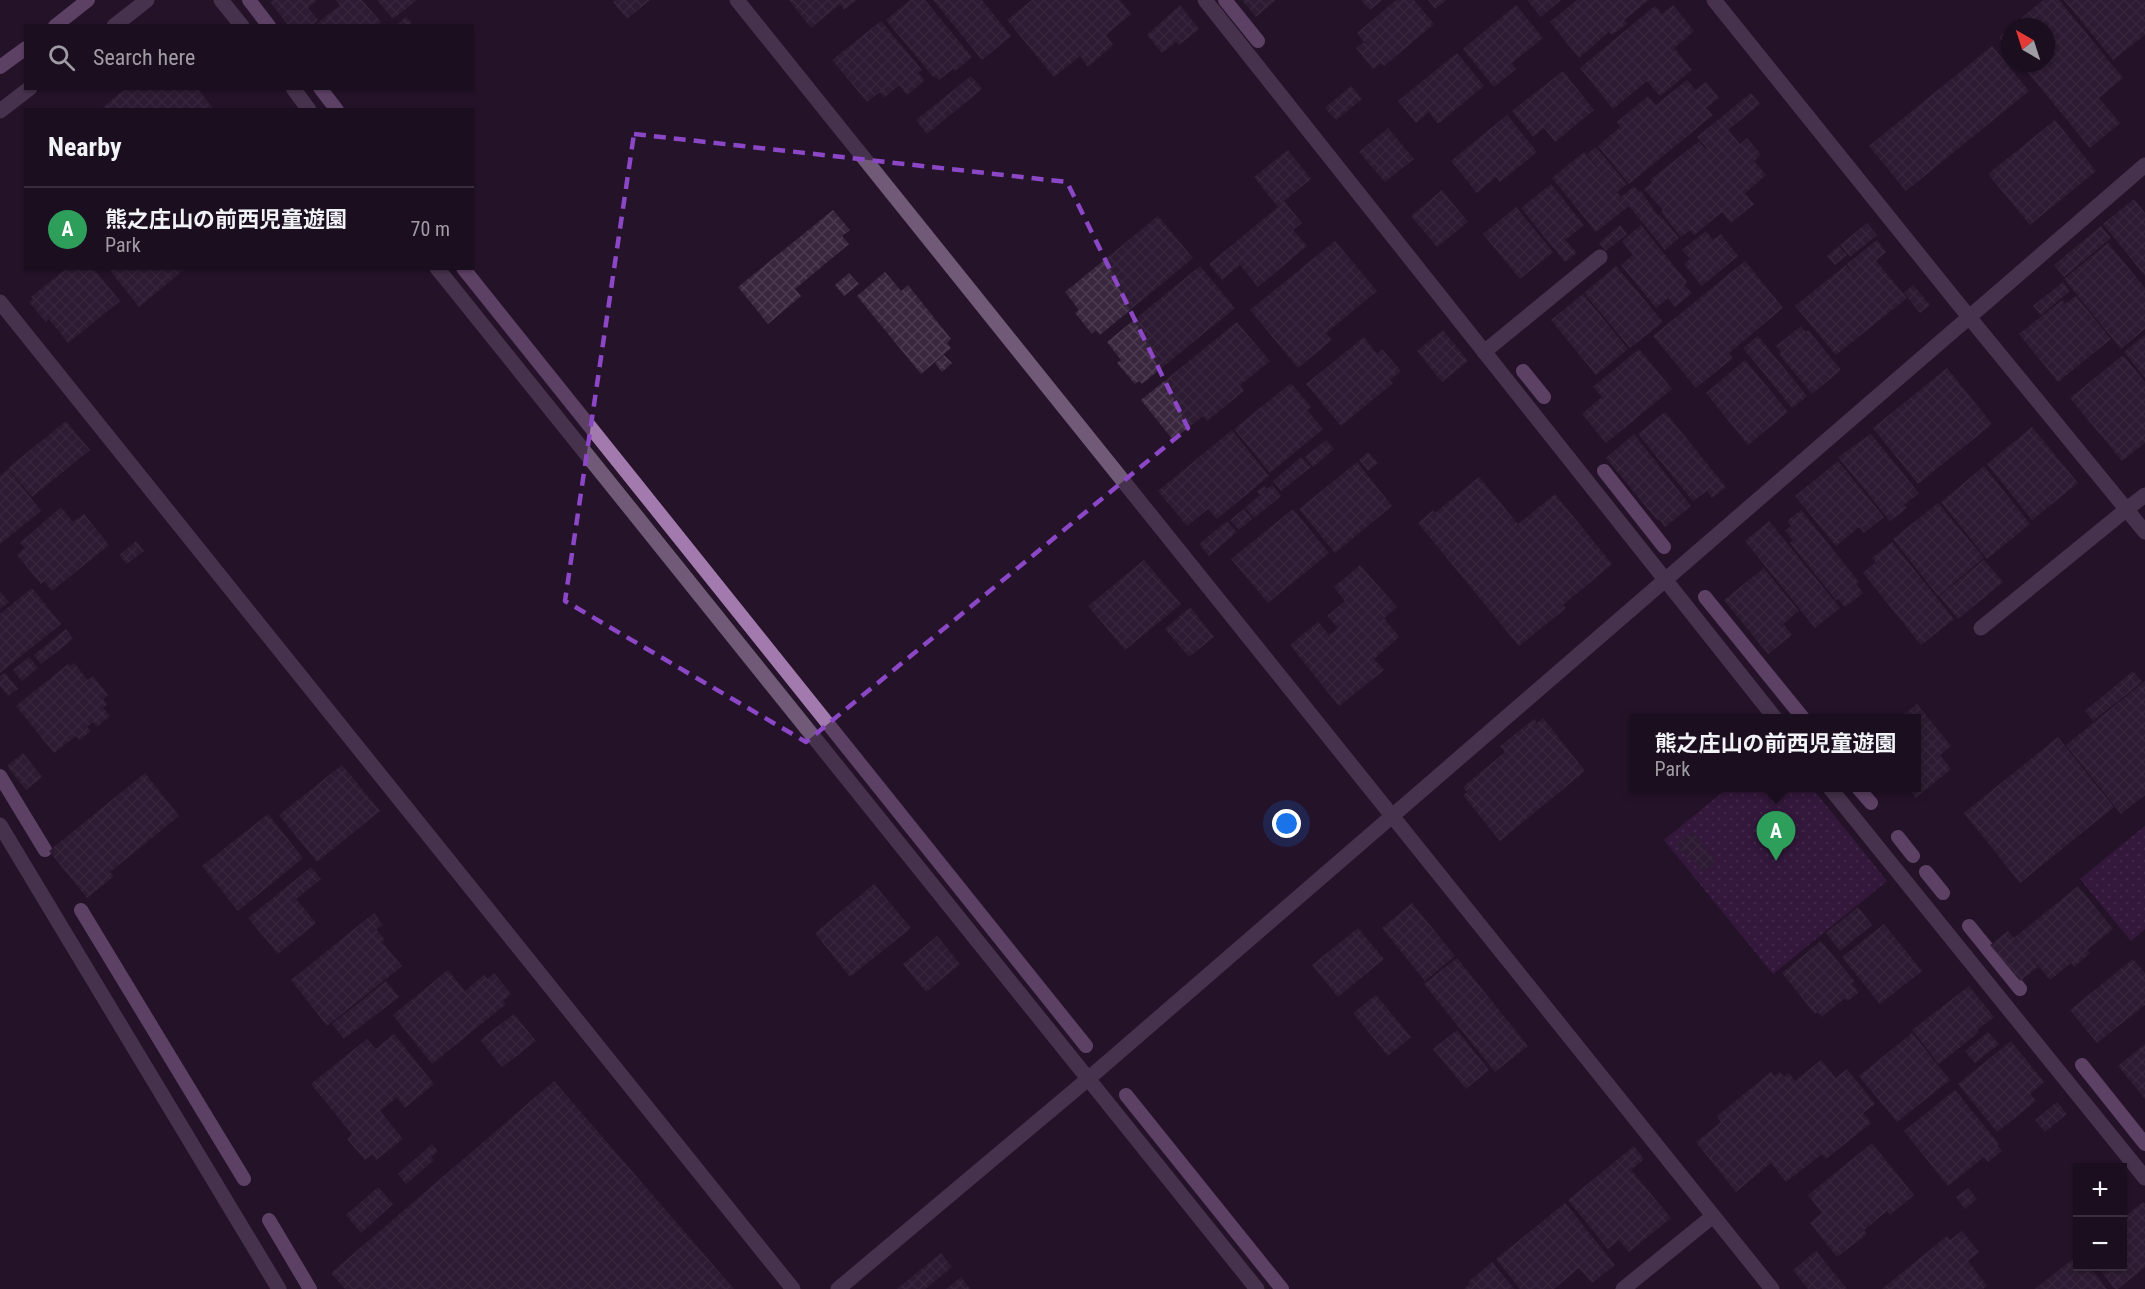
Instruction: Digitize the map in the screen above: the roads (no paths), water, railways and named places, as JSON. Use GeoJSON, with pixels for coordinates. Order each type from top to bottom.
{"type":"FeatureCollection","features":[{"type":"Feature","properties":{"kind":"street"},"geometry":{"type":"LineString","coordinates":[[117,24],[147,0]]}},
{"type":"Feature","properties":{"kind":"street"},"geometry":{"type":"LineString","coordinates":[[221,0],[240,24]]}},
{"type":"Feature","properties":{"kind":"street"},"geometry":{"type":"LineString","coordinates":[[737,0],[1772,1289]]}},
{"type":"Feature","properties":{"kind":"street"},"geometry":{"type":"LineString","coordinates":[[1205,0],[1771,714]]}},
{"type":"Feature","properties":{"kind":"street"},"geometry":{"type":"LineString","coordinates":[[1714,0],[2145,532]]}},
{"type":"Feature","properties":{"kind":"street"},"geometry":{"type":"LineString","coordinates":[[0,111],[27,90]]}},
{"type":"Feature","properties":{"kind":"street"},"geometry":{"type":"LineString","coordinates":[[294,90],[307,108]]}},
{"type":"Feature","properties":{"kind":"street"},"geometry":{"type":"LineString","coordinates":[[838,1289],[1088,1079],[2145,165]]}},
{"type":"Feature","properties":{"kind":"street"},"geometry":{"type":"LineString","coordinates":[[1484,352],[1600,257]]}},
{"type":"Feature","properties":{"kind":"street"},"geometry":{"type":"LineString","coordinates":[[439,270],[1257,1289]]}},
{"type":"Feature","properties":{"kind":"street"},"geometry":{"type":"LineString","coordinates":[[0,302],[793,1289]]}},
{"type":"Feature","properties":{"kind":"street"},"geometry":{"type":"LineString","coordinates":[[1981,628],[2145,495]]}},
{"type":"Feature","properties":{"kind":"street"},"geometry":{"type":"LineString","coordinates":[[1833,792],[2145,1178]]}},
{"type":"Feature","properties":{"kind":"street"},"geometry":{"type":"LineString","coordinates":[[0,825],[279,1289]]}},
{"type":"Feature","properties":{"kind":"street"},"geometry":{"type":"LineString","coordinates":[[1623,1289],[1713,1216]]}},
{"type":"Feature","properties":{"kind":"waterway"},"geometry":{"type":"LineString","coordinates":[[58,24],[88,0]]}},
{"type":"Feature","properties":{"kind":"waterway"},"geometry":{"type":"LineString","coordinates":[[249,0],[267,24]]}},
{"type":"Feature","properties":{"kind":"waterway"},"geometry":{"type":"LineString","coordinates":[[1225,0],[1258,41]]}},
{"type":"Feature","properties":{"kind":"waterway"},"geometry":{"type":"LineString","coordinates":[[0,67],[24,49]]}},
{"type":"Feature","properties":{"kind":"waterway"},"geometry":{"type":"LineString","coordinates":[[322,90],[335,108]]}},
{"type":"Feature","properties":{"kind":"waterway"},"geometry":{"type":"LineString","coordinates":[[465,270],[1086,1046]]}},
{"type":"Feature","properties":{"kind":"waterway"},"geometry":{"type":"LineString","coordinates":[[1523,371],[1544,397]]}},
{"type":"Feature","properties":{"kind":"waterway"},"geometry":{"type":"LineString","coordinates":[[1604,471],[1664,547]]}},
{"type":"Feature","properties":{"kind":"waterway"},"geometry":{"type":"LineString","coordinates":[[1705,597],[1800,714]]}},
{"type":"Feature","properties":{"kind":"waterway"},"geometry":{"type":"LineString","coordinates":[[0,776],[45,850]]}},
{"type":"Feature","properties":{"kind":"waterway"},"geometry":{"type":"LineString","coordinates":[[1861,792],[1871,803]]}},
{"type":"Feature","properties":{"kind":"waterway"},"geometry":{"type":"LineString","coordinates":[[1898,837],[1913,856]]}},
{"type":"Feature","properties":{"kind":"waterway"},"geometry":{"type":"LineString","coordinates":[[1926,872],[1943,893]]}},
{"type":"Feature","properties":{"kind":"waterway"},"geometry":{"type":"LineString","coordinates":[[81,910],[244,1179]]}},
{"type":"Feature","properties":{"kind":"waterway"},"geometry":{"type":"LineString","coordinates":[[1969,926],[2020,989]]}},
{"type":"Feature","properties":{"kind":"waterway"},"geometry":{"type":"LineString","coordinates":[[2082,1065],[2145,1144]]}},
{"type":"Feature","properties":{"kind":"waterway"},"geometry":{"type":"LineString","coordinates":[[1126,1095],[1282,1289]]}},
{"type":"Feature","properties":{"kind":"waterway"},"geometry":{"type":"LineString","coordinates":[[269,1220],[310,1289]]}},
{"type":"Feature","properties":{"kind":"place","name":"熊之庄山の前西児童遊園"},"geometry":{"type":"Point","coordinates":[1776,861]}}]}
